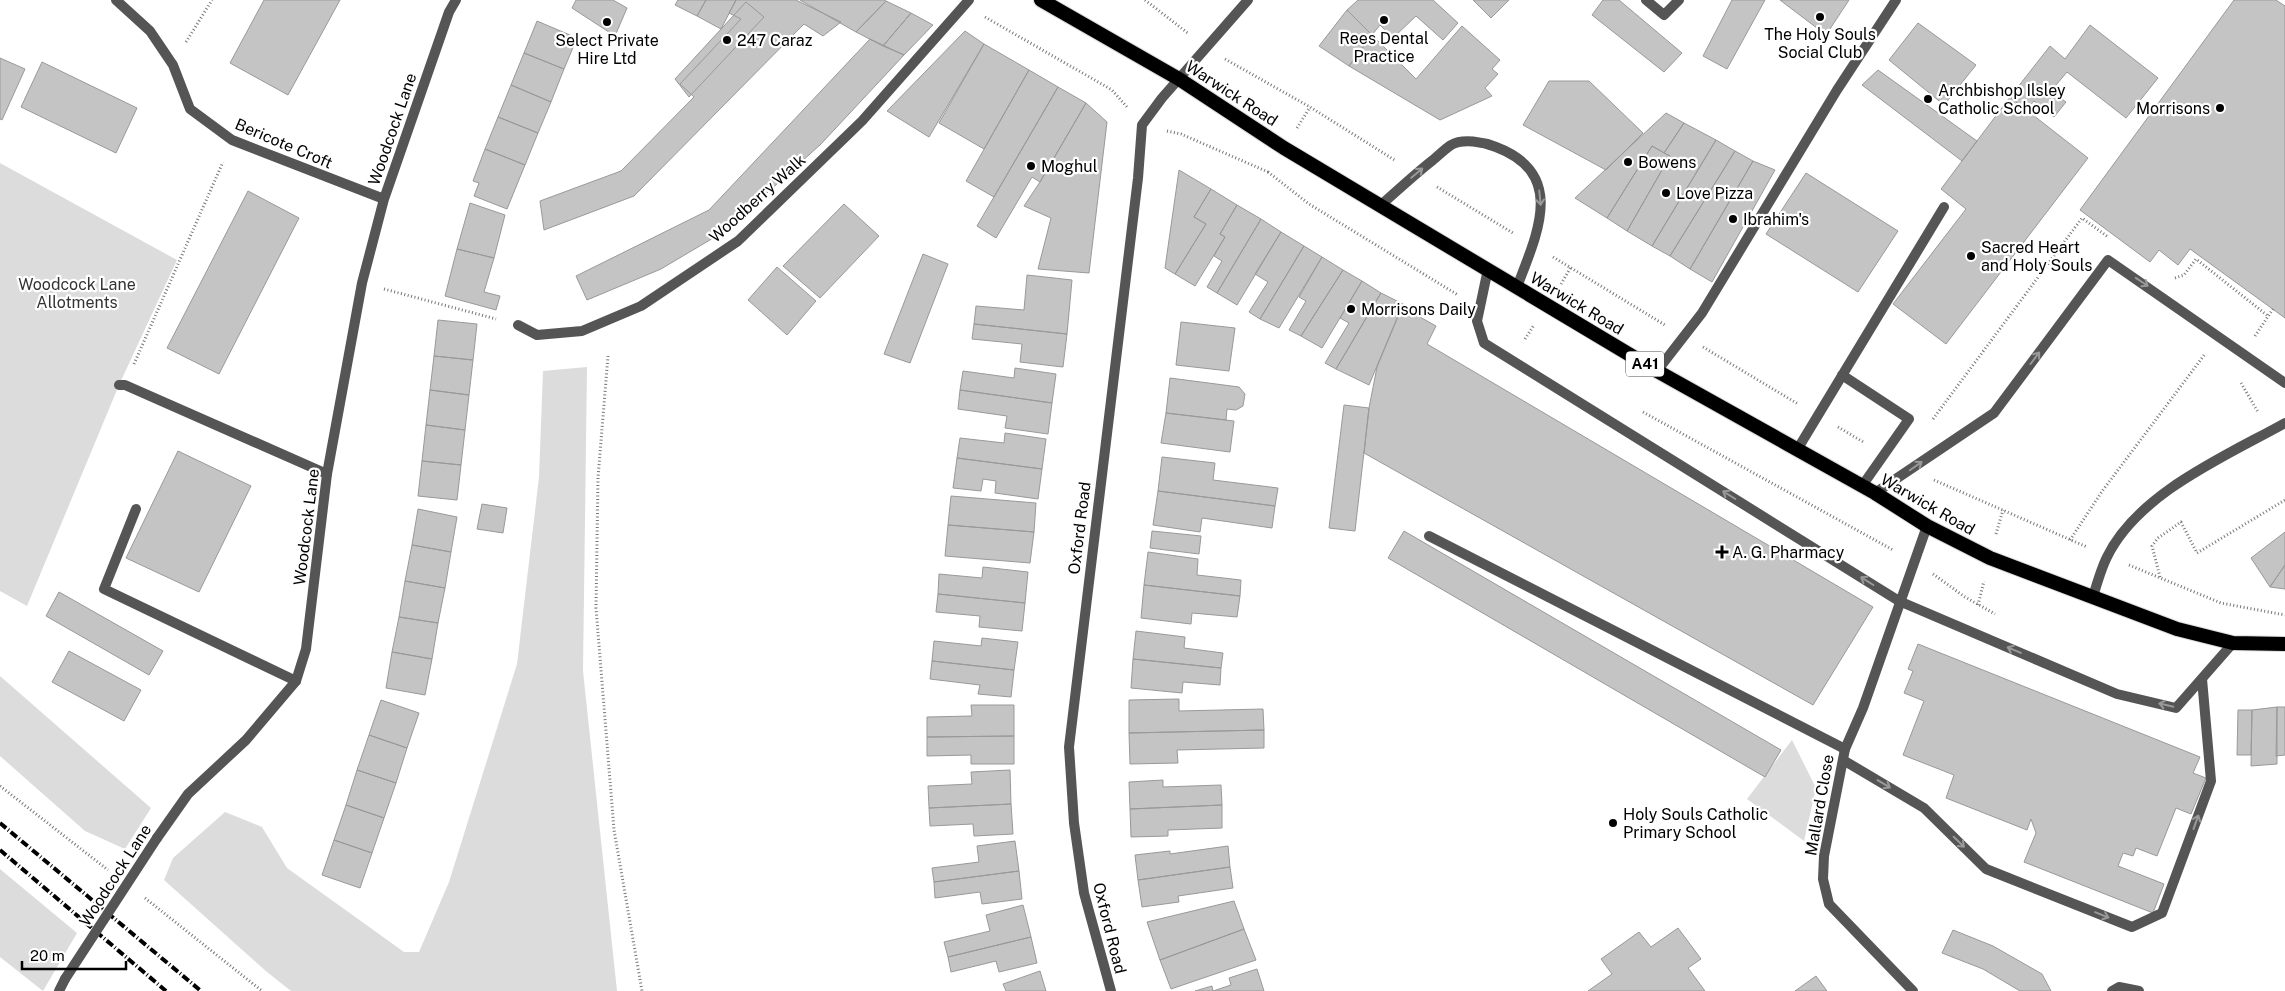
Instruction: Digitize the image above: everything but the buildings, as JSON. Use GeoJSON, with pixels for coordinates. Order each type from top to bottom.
{"type":"FeatureCollection","features":[{"type":"Feature","properties":{"kind":"highway","name":"Warwick Road"},"geometry":{"type":"LineString","coordinates":[[1042,0],[1179,79],[1284,148],[1656,371],[1875,493],[1926,526],[1990,558],[2177,628],[2233,643],[2285,644]]}},
{"type":"Feature","properties":{"kind":"street","name":"Bericote Croft"},"geometry":{"type":"LineString","coordinates":[[116,0],[150,31],[173,65],[190,109],[232,140],[384,199]]}},
{"type":"Feature","properties":{"kind":"street","name":"Woodcock Lane"},"geometry":{"type":"LineString","coordinates":[[59,991],[157,838],[188,794],[246,740],[296,681],[306,649],[327,474],[362,283],[384,199],[449,12],[456,0]]}},
{"type":"Feature","properties":{"kind":"street"},"geometry":{"type":"LineString","coordinates":[[1142,125],[1179,79],[1248,0]]}},
{"type":"Feature","properties":{"kind":"street"},"geometry":{"type":"LineString","coordinates":[[1646,0],[1664,15],[1679,0]]}},
{"type":"Feature","properties":{"kind":"street"},"geometry":{"type":"LineString","coordinates":[[1656,371],[1702,313],[1837,90],[1896,0]]}},
{"type":"Feature","properties":{"kind":"street","name":"Woodberry Walk"},"geometry":{"type":"LineString","coordinates":[[518,325],[537,335],[582,331],[642,306],[738,241],[862,121],[967,3]]}},
{"type":"Feature","properties":{"kind":"street","name":"Oxford Road"},"geometry":{"type":"LineString","coordinates":[[1111,991],[1084,893],[1074,823],[1069,747],[1138,178],[1142,125]]}},
{"type":"Feature","properties":{"kind":"street"},"geometry":{"type":"LineString","coordinates":[[1380,205],[1452,145],[1468,142],[1487,144],[1507,151],[1527,165],[1538,183],[1542,204],[1533,244],[1517,287]]}},
{"type":"Feature","properties":{"kind":"street"},"geometry":{"type":"LineString","coordinates":[[1797,450],[1944,207]]}},
{"type":"Feature","properties":{"kind":"street"},"geometry":{"type":"LineString","coordinates":[[1875,493],[1994,413],[2108,260],[2177,306],[2285,383]]}},
{"type":"Feature","properties":{"kind":"street"},"geometry":{"type":"LineString","coordinates":[[1488,269],[1477,321],[1484,343],[1900,601],[2117,694],[2176,708],[2233,643]]}},
{"type":"Feature","properties":{"kind":"street"},"geometry":{"type":"LineString","coordinates":[[1842,375],[1909,419],[1862,486]]}},
{"type":"Feature","properties":{"kind":"street"},"geometry":{"type":"LineString","coordinates":[[122,385],[327,474]]}},
{"type":"Feature","properties":{"kind":"street"},"geometry":{"type":"LineString","coordinates":[[2093,597],[2107,556],[2138,515],[2161,494],[2285,423]]}},
{"type":"Feature","properties":{"kind":"street"},"geometry":{"type":"LineString","coordinates":[[136,509],[104,589],[296,681]]}},
{"type":"Feature","properties":{"kind":"street","name":"Mallard Close"},"geometry":{"type":"LineString","coordinates":[[1913,991],[1829,904],[1823,879],[1824,856],[1845,749],[1863,708],[1926,526]]}},
{"type":"Feature","properties":{"kind":"street"},"geometry":{"type":"LineString","coordinates":[[1429,536],[1845,749]]}},
{"type":"Feature","properties":{"kind":"street"},"geometry":{"type":"LineString","coordinates":[[1843,760],[1924,808],[1986,869],[2132,927],[2162,913],[2211,782],[2202,679]]}},
{"type":"Feature","properties":{"kind":"street"},"geometry":{"type":"LineString","coordinates":[[2112,991],[2119,987],[2139,991]]}},
{"type":"Feature","properties":{"kind":"path"},"geometry":{"type":"LineString","coordinates":[[173,65],[212,0]]}},
{"type":"Feature","properties":{"kind":"path"},"geometry":{"type":"LineString","coordinates":[[967,3],[1112,90],[1142,125]]}},
{"type":"Feature","properties":{"kind":"path"},"geometry":{"type":"LineString","coordinates":[[122,385],[232,140]]}},
{"type":"Feature","properties":{"kind":"path"},"geometry":{"type":"LineString","coordinates":[[1268,172],[1309,204],[1480,308]]}},
{"type":"Feature","properties":{"kind":"path"},"geometry":{"type":"LineString","coordinates":[[362,283],[518,325]]}},
{"type":"Feature","properties":{"kind":"path"},"geometry":{"type":"LineString","coordinates":[[1517,334],[1532,344]]}},
{"type":"Feature","properties":{"kind":"path"},"geometry":{"type":"LineString","coordinates":[[2070,540],[2103,490],[2208,350]]}},
{"type":"Feature","properties":{"kind":"path"},"geometry":{"type":"LineString","coordinates":[[608,356],[598,478],[596,608],[614,830],[642,991]]}},
{"type":"Feature","properties":{"kind":"path"},"geometry":{"type":"LineString","coordinates":[[1641,410],[1914,562],[1965,597],[2002,618]]}},
{"type":"Feature","properties":{"kind":"path"},"geometry":{"type":"LineString","coordinates":[[2160,578],[2152,546],[2158,538],[2181,522],[2197,553],[2285,500]]}},
{"type":"Feature","properties":{"kind":"path"},"geometry":{"type":"LineString","coordinates":[[2107,556],[2221,603],[2285,615]]}},
{"type":"Feature","properties":{"kind":"green space","name":"Woodcock Lane Allotments"},"geometry":{"type":"Polygon","coordinates":[[[0,163],[177,260],[119,385],[27,606],[0,591],[0,163]]]}},
{"type":"Feature","properties":{"kind":"green space"},"geometry":{"type":"Polygon","coordinates":[[[587,367],[583,671],[617,991],[291,991],[164,880],[173,858],[225,812],[262,827],[287,868],[404,952],[419,952],[449,882],[517,664],[539,477],[543,371],[587,367]]]}},
{"type":"Feature","properties":{"kind":"green space"},"geometry":{"type":"Polygon","coordinates":[[[0,676],[151,808],[125,849],[85,831],[0,756],[0,676]]]}},
{"type":"Feature","properties":{"kind":"green space"},"geometry":{"type":"Polygon","coordinates":[[[1792,740],[1816,788],[1804,841],[1747,799],[1792,740]]]}},
{"type":"Feature","properties":{"kind":"green space"},"geometry":{"type":"Polygon","coordinates":[[[0,869],[77,933],[43,991],[0,957],[0,869]]]}},
{"type":"Feature","properties":{"kind":"railway"},"geometry":{"type":"LineString","coordinates":[[0,823],[201,991]]}},
{"type":"Feature","properties":{"kind":"railway"},"geometry":{"type":"LineString","coordinates":[[0,850],[166,991]]}},
{"type":"Feature","properties":{"kind":"place","name":"The Holy Souls Social Club"},"geometry":{"type":"Point","coordinates":[1820,17]}},
{"type":"Feature","properties":{"kind":"place","name":"Rees Dental Practice"},"geometry":{"type":"Point","coordinates":[1384,20]}},
{"type":"Feature","properties":{"kind":"place","name":"Select Private Hire Ltd"},"geometry":{"type":"Point","coordinates":[607,22]}},
{"type":"Feature","properties":{"kind":"place","name":"247 Caraz"},"geometry":{"type":"Point","coordinates":[727,40]}},
{"type":"Feature","properties":{"kind":"place","name":"Archbishop Ilsley Catholic School"},"geometry":{"type":"Point","coordinates":[1928,99]}},
{"type":"Feature","properties":{"kind":"place","name":"Morrisons"},"geometry":{"type":"Point","coordinates":[2220,108]}},
{"type":"Feature","properties":{"kind":"place","name":"Bowens"},"geometry":{"type":"Point","coordinates":[1628,162]}},
{"type":"Feature","properties":{"kind":"place","name":"Moghul"},"geometry":{"type":"Point","coordinates":[1031,166]}},
{"type":"Feature","properties":{"kind":"place","name":"Love Pizza"},"geometry":{"type":"Point","coordinates":[1666,193]}},
{"type":"Feature","properties":{"kind":"place","name":"Ibrahim's"},"geometry":{"type":"Point","coordinates":[1733,219]}},
{"type":"Feature","properties":{"kind":"place","name":"Sacred Heart and Holy Souls"},"geometry":{"type":"Point","coordinates":[1971,256]}},
{"type":"Feature","properties":{"kind":"place","name":"Morrisons Daily"},"geometry":{"type":"Point","coordinates":[1351,309]}},
{"type":"Feature","properties":{"kind":"place","name":"A. G. Pharmacy"},"geometry":{"type":"Point","coordinates":[1722,552]}},
{"type":"Feature","properties":{"kind":"place","name":"Holy Souls Catholic Primary School"},"geometry":{"type":"Point","coordinates":[1613,823]}}]}
